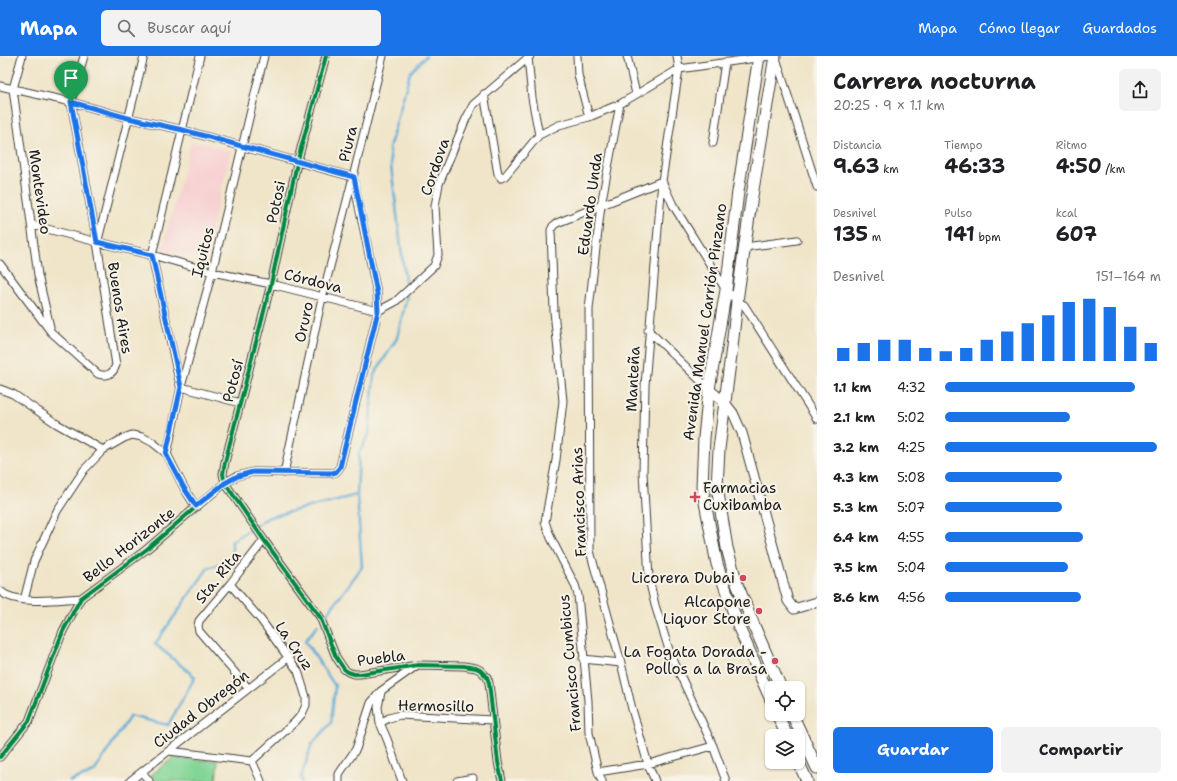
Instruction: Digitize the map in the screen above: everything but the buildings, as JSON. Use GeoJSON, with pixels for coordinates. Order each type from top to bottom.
{"type":"FeatureCollection","features":[{"type":"Feature","properties":{"kind":"main road","name":"Avenida Manuel Carrión Pinzano"},"geometry":{"type":"LineString","coordinates":[[775,56],[736,301],[732,347],[719,449],[717,487],[727,548],[737,584],[778,681]]}},
{"type":"Feature","properties":{"kind":"main road","name":"Avenida Manuel Carrión Pinzano"},"geometry":{"type":"LineString","coordinates":[[758,57],[738,192],[726,290],[709,389],[704,438],[702,487],[717,564],[739,628],[765,686]]}},
{"type":"Feature","properties":{"kind":"main road"},"geometry":{"type":"LineString","coordinates":[[739,628],[752,622]]}},
{"type":"Feature","properties":{"kind":"main road"},"geometry":{"type":"LineString","coordinates":[[795,721],[817,768]]}},
{"type":"Feature","properties":{"kind":"main road"},"geometry":{"type":"LineString","coordinates":[[802,769],[807,781]]}},
{"type":"Feature","properties":{"kind":"street","name":"Montevideo"},"geometry":{"type":"LineString","coordinates":[[22,56],[14,89],[38,275],[51,332]]}},
{"type":"Feature","properties":{"kind":"street","name":"Buenos Aires"},"geometry":{"type":"LineString","coordinates":[[51,332],[98,374],[103,376],[110,374],[114,370],[116,365],[97,242],[71,102],[84,56]]}},
{"type":"Feature","properties":{"kind":"street"},"geometry":{"type":"LineString","coordinates":[[97,242],[144,56]]}},
{"type":"Feature","properties":{"kind":"street"},"geometry":{"type":"LineString","coordinates":[[200,56],[152,255],[181,387],[240,403]]}},
{"type":"Feature","properties":{"kind":"street","name":"Iquitos"},"geometry":{"type":"LineString","coordinates":[[166,454],[181,387],[212,272],[264,56]]}},
{"type":"Feature","properties":{"kind":"street","name":"Potosi"},"geometry":{"type":"LineString","coordinates":[[271,284],[297,163],[326,56]]}},
{"type":"Feature","properties":{"kind":"street","name":"Piura"},"geometry":{"type":"LineString","coordinates":[[336,472],[340,467],[378,311],[377,293],[354,177],[383,56]]}},
{"type":"Feature","properties":{"kind":"street"},"geometry":{"type":"LineString","coordinates":[[576,56],[578,75],[589,117]]}},
{"type":"Feature","properties":{"kind":"street"},"geometry":{"type":"LineString","coordinates":[[627,56],[636,94]]}},
{"type":"Feature","properties":{"kind":"street","name":"Manteña"},"geometry":{"type":"LineString","coordinates":[[677,56],[679,69],[662,181],[648,330],[645,386],[643,472],[649,579],[655,605],[670,653],[713,746],[726,781]]}},
{"type":"Feature","properties":{"kind":"street"},"geometry":{"type":"LineString","coordinates":[[484,94],[498,174],[501,178],[505,176],[539,135],[559,125],[589,117],[620,104],[679,69],[771,56]]}},
{"type":"Feature","properties":{"kind":"street"},"geometry":{"type":"LineString","coordinates":[[775,56],[816,184]]}},
{"type":"Feature","properties":{"kind":"street"},"geometry":{"type":"LineString","coordinates":[[529,57],[532,98],[539,135]]}},
{"type":"Feature","properties":{"kind":"street","name":"Cordova"},"geometry":{"type":"LineString","coordinates":[[378,311],[395,302],[434,266],[438,255],[435,206],[439,184],[465,121],[473,105],[484,94],[529,57]]}},
{"type":"Feature","properties":{"kind":"street"},"geometry":{"type":"LineString","coordinates":[[713,144],[725,62]]}},
{"type":"Feature","properties":{"kind":"street"},"geometry":{"type":"LineString","coordinates":[[0,86],[183,130],[297,163],[354,177]]}},
{"type":"Feature","properties":{"kind":"street","name":"Eduardo Unda"},"geometry":{"type":"LineString","coordinates":[[590,309],[601,205],[620,104]]}},
{"type":"Feature","properties":{"kind":"street","name":"Oruro"},"geometry":{"type":"LineString","coordinates":[[284,473],[322,298],[354,177]]}},
{"type":"Feature","properties":{"kind":"street"},"geometry":{"type":"LineString","coordinates":[[601,205],[662,181],[673,205],[726,290],[736,301],[744,305],[817,419]]}},
{"type":"Feature","properties":{"kind":"street","name":"Francisco Cumbicus"},"geometry":{"type":"LineString","coordinates":[[601,205],[553,226],[552,230],[554,310],[564,401],[556,460],[545,522],[551,538],[575,585],[578,595],[588,701],[588,733],[598,772],[602,781]]}},
{"type":"Feature","properties":{"kind":"street","name":"Córdova"},"geometry":{"type":"LineString","coordinates":[[32,225],[152,255],[212,272],[271,284],[378,311]]}},
{"type":"Feature","properties":{"kind":"street"},"geometry":{"type":"LineString","coordinates":[[745,247],[797,240]]}},
{"type":"Feature","properties":{"kind":"street"},"geometry":{"type":"LineString","coordinates":[[0,264],[51,332]]}},
{"type":"Feature","properties":{"kind":"street","name":"Potosí"},"geometry":{"type":"LineString","coordinates":[[225,483],[223,474],[225,462],[271,284]]}},
{"type":"Feature","properties":{"kind":"street","name":"Francisco Arias"},"geometry":{"type":"LineString","coordinates":[[590,309],[590,551],[632,709],[648,764],[655,781]]}},
{"type":"Feature","properties":{"kind":"street"},"geometry":{"type":"LineString","coordinates":[[648,330],[733,413],[742,433],[788,601],[794,609],[817,602]]}},
{"type":"Feature","properties":{"kind":"street"},"geometry":{"type":"LineString","coordinates":[[0,389],[13,394],[57,424],[103,450]]}},
{"type":"Feature","properties":{"kind":"street"},"geometry":{"type":"LineString","coordinates":[[24,600],[34,561],[57,511],[84,470],[103,450],[124,438],[137,435],[152,442],[166,454],[184,488],[196,506]]}},
{"type":"Feature","properties":{"kind":"street","name":"Bello Horizonte"},"geometry":{"type":"LineString","coordinates":[[0,757],[29,722],[63,631],[81,598],[147,549],[225,483],[238,476],[253,472],[336,472]]}},
{"type":"Feature","properties":{"kind":"street","name":"Puebla"},"geometry":{"type":"LineString","coordinates":[[225,483],[320,617],[336,658],[348,672],[360,674],[418,665],[464,666],[476,668],[487,677],[489,683],[498,762],[502,781]]}},
{"type":"Feature","properties":{"kind":"street","name":"Sta. Rita"},"geometry":{"type":"LineString","coordinates":[[248,688],[199,631],[198,626],[199,621],[264,540]]}},
{"type":"Feature","properties":{"kind":"street","name":"La Cruz"},"geometry":{"type":"LineString","coordinates":[[230,584],[261,620],[298,671],[303,683],[306,697],[306,705],[302,714],[252,760]]}},
{"type":"Feature","properties":{"kind":"street"},"geometry":{"type":"LineString","coordinates":[[0,590],[13,598],[24,600],[81,598]]}},
{"type":"Feature","properties":{"kind":"street","name":"Ciudad Obregón"},"geometry":{"type":"LineString","coordinates":[[130,781],[248,688],[289,658]]}},
{"type":"Feature","properties":{"kind":"street"},"geometry":{"type":"LineString","coordinates":[[583,659],[621,663]]}},
{"type":"Feature","properties":{"kind":"street"},"geometry":{"type":"LineString","coordinates":[[339,781],[339,774],[356,749],[368,708],[371,703],[381,691],[418,665]]}},
{"type":"Feature","properties":{"kind":"street"},"geometry":{"type":"LineString","coordinates":[[381,691],[378,707],[380,723],[402,781]]}},
{"type":"Feature","properties":{"kind":"street","name":"Hermosillo"},"geometry":{"type":"LineString","coordinates":[[380,723],[389,718],[400,715],[493,720]]}},
{"type":"Feature","properties":{"kind":"street"},"geometry":{"type":"LineString","coordinates":[[598,772],[648,764],[713,746]]}},
{"type":"Feature","properties":{"kind":"street"},"geometry":{"type":"LineString","coordinates":[[168,751],[252,760],[261,781]]}},
{"type":"Feature","properties":{"kind":"street"},"geometry":{"type":"LineString","coordinates":[[142,772],[149,781]]}},
{"type":"Feature","properties":{"kind":"street"},"geometry":{"type":"LineString","coordinates":[[457,781],[473,778]]}},
{"type":"Feature","properties":{"kind":"shaded area"},"geometry":{"type":"Polygon","coordinates":[[[191,141],[231,151],[204,259],[162,250],[191,141]]]}},
{"type":"Feature","properties":{"kind":"green space"},"geometry":{"type":"Polygon","coordinates":[[[173,758],[218,761],[216,781],[155,781],[151,775],[173,758]]]}},
{"type":"Feature","properties":{"kind":"waterway"},"geometry":{"type":"LineString","coordinates":[[406,288],[389,149],[410,73],[426,56]]}},
{"type":"Feature","properties":{"kind":"waterway"},"geometry":{"type":"LineString","coordinates":[[327,614],[362,567],[357,495],[359,453],[369,434],[374,375],[397,338],[407,296]]}},
{"type":"Feature","properties":{"kind":"waterway"},"geometry":{"type":"LineString","coordinates":[[70,781],[94,772],[130,716],[168,725],[195,677],[155,644],[208,568],[232,560],[232,541],[269,517],[357,495]]}},
{"type":"Feature","properties":{"kind":"waterway"},"geometry":{"type":"LineString","coordinates":[[302,781],[301,777],[312,744],[331,723],[335,686],[305,641],[318,625]]}},
{"type":"Feature","properties":{"kind":"cycle path"},"geometry":{"type":"LineString","coordinates":[[326,56],[297,163],[271,284],[225,462],[223,474],[225,483],[320,617],[336,657],[344,669],[348,672],[360,674],[418,665],[464,666],[476,668],[487,677],[489,683],[498,762],[502,781]]}},
{"type":"Feature","properties":{"kind":"cycle path"},"geometry":{"type":"LineString","coordinates":[[0,757],[29,721],[63,631],[81,598],[147,549],[225,483],[237,476],[253,472],[332,473],[336,472],[340,467],[378,311],[377,293],[353,177]]}},
{"type":"Feature","properties":{"kind":"place","name":"Farmacias Cuxibamba"},"geometry":{"type":"Point","coordinates":[695,497]}},
{"type":"Feature","properties":{"kind":"place","name":"Licorera Dubai"},"geometry":{"type":"Point","coordinates":[743,578]}},
{"type":"Feature","properties":{"kind":"place","name":"Alcapone Liquor Store"},"geometry":{"type":"Point","coordinates":[759,611]}},
{"type":"Feature","properties":{"kind":"place","name":"La Fogata Dorada - Pollos a la Brasa"},"geometry":{"type":"Point","coordinates":[775,661]}},
{"type":"Feature","properties":{"kind":"route"},"geometry":{"type":"LineString","coordinates":[[71,102],[128,118],[183,130],[297,163],[354,177],[377,293],[378,311],[362,382],[340,467],[336,472],[253,472],[238,476],[225,483],[196,506],[184,488],[166,454],[181,387],[152,255],[97,242],[71,102]]}}]}
